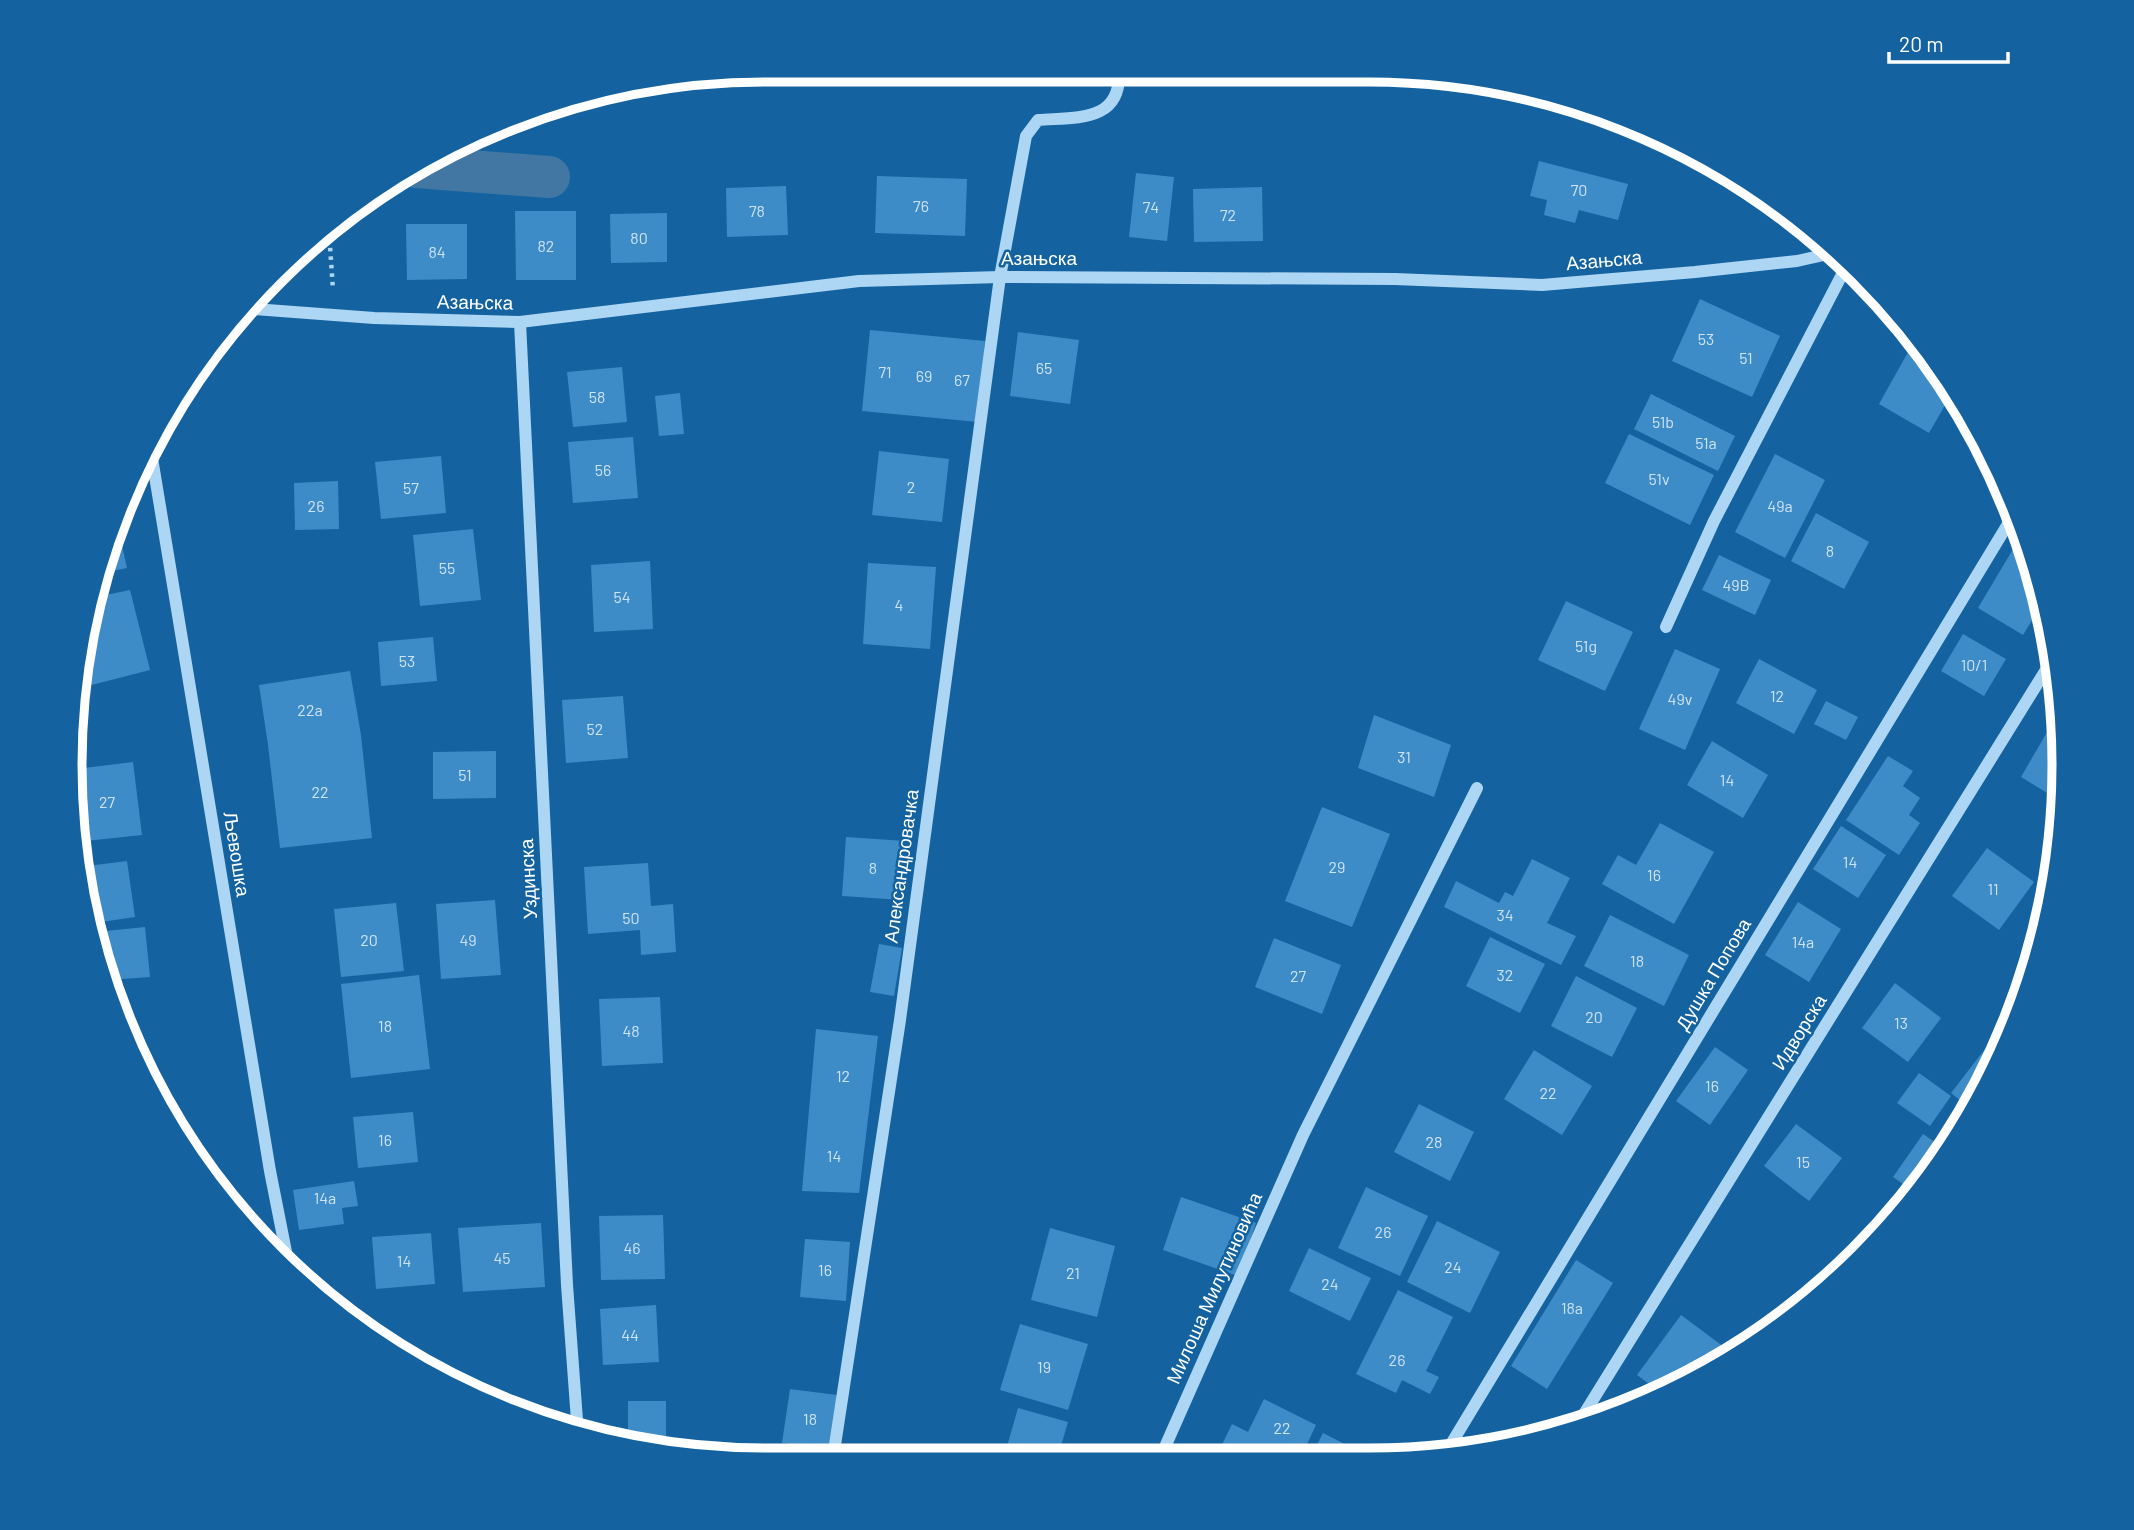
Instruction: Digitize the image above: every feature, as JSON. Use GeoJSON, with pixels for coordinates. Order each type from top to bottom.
{"type":"FeatureCollection","features":[{"type":"Feature","properties":{"kind":"street","name":"Александровачка"},"geometry":{"type":"LineString","coordinates":[[835,1448],[900,1020],[1000,278],[1026,136],[1038,120],[1094,115],[1112,103],[1119,82]]}},
{"type":"Feature","properties":{"kind":"street","name":"Азањска"},"geometry":{"type":"LineString","coordinates":[[257,309],[520,322],[859,281],[1000,278],[1395,279],[1542,285],[1695,272],[1797,261],[1823,255]]}},
{"type":"Feature","properties":{"kind":"street"},"geometry":{"type":"LineString","coordinates":[[1666,628],[1714,521],[1843,273]]}},
{"type":"Feature","properties":{"kind":"street","name":"Уздинска"},"geometry":{"type":"LineString","coordinates":[[520,322],[577,1421]]}},
{"type":"Feature","properties":{"kind":"street","name":"Љевошка"},"geometry":{"type":"LineString","coordinates":[[153,463],[270,1171],[286,1252]]}},
{"type":"Feature","properties":{"kind":"street","name":"Душка Попова"},"geometry":{"type":"LineString","coordinates":[[1452,1443],[2008,524]]}},
{"type":"Feature","properties":{"kind":"street","name":"Идворска"},"geometry":{"type":"LineString","coordinates":[[1585,1413],[2045,671]]}},
{"type":"Feature","properties":{"kind":"street","name":"Милоша Милутиновића"},"geometry":{"type":"LineString","coordinates":[[1165,1448],[1303,1135],[1477,788]]}},
{"type":"Feature","properties":{"kind":"path"},"geometry":{"type":"LineString","coordinates":[[330,240],[334,315]]}},
{"type":"Feature","properties":{"kind":"building"},"geometry":{"type":"Polygon","coordinates":[[[1184,82],[1250,82],[1184,85],[1184,82]]]}},
{"type":"Feature","properties":{"kind":"building"},"geometry":{"type":"Polygon","coordinates":[[[1539,161],[1628,184],[1618,220],[1579,210],[1575,223],[1544,215],[1547,200],[1530,196],[1539,161]]]}},
{"type":"Feature","properties":{"kind":"building"},"geometry":{"type":"Polygon","coordinates":[[[1136,173],[1174,177],[1167,241],[1129,237],[1136,173]]]}},
{"type":"Feature","properties":{"kind":"building"},"geometry":{"type":"Polygon","coordinates":[[[877,176],[967,179],[965,236],[875,233],[877,176]]]}},
{"type":"Feature","properties":{"kind":"building"},"geometry":{"type":"Polygon","coordinates":[[[786,186],[788,235],[727,237],[726,188],[786,186]]]}},
{"type":"Feature","properties":{"kind":"building"},"geometry":{"type":"Polygon","coordinates":[[[1262,187],[1263,241],[1194,242],[1193,189],[1262,187]]]}},
{"type":"Feature","properties":{"kind":"building"},"geometry":{"type":"Polygon","coordinates":[[[515,211],[576,211],[576,280],[516,280],[515,211]]]}},
{"type":"Feature","properties":{"kind":"building"},"geometry":{"type":"Polygon","coordinates":[[[667,213],[667,262],[611,263],[610,214],[667,213]]]}},
{"type":"Feature","properties":{"kind":"building"},"geometry":{"type":"Polygon","coordinates":[[[406,224],[467,224],[467,279],[407,280],[406,224]]]}},
{"type":"Feature","properties":{"kind":"building"},"geometry":{"type":"Polygon","coordinates":[[[1700,299],[1780,336],[1752,397],[1672,361],[1700,299]]]}},
{"type":"Feature","properties":{"kind":"building"},"geometry":{"type":"Polygon","coordinates":[[[870,330],[985,341],[978,422],[862,411],[870,330]]]}},
{"type":"Feature","properties":{"kind":"building"},"geometry":{"type":"Polygon","coordinates":[[[1018,332],[1079,340],[1070,404],[1010,396],[1018,332]]]}},
{"type":"Feature","properties":{"kind":"building"},"geometry":{"type":"Polygon","coordinates":[[[1910,348],[1947,402],[1929,433],[1879,404],[1910,348]]]}},
{"type":"Feature","properties":{"kind":"building"},"geometry":{"type":"Polygon","coordinates":[[[622,367],[627,422],[573,427],[567,372],[622,367]]]}},
{"type":"Feature","properties":{"kind":"building"},"geometry":{"type":"Polygon","coordinates":[[[680,393],[684,434],[659,436],[655,396],[680,393]]]}},
{"type":"Feature","properties":{"kind":"building"},"geometry":{"type":"Polygon","coordinates":[[[1651,394],[1735,436],[1718,471],[1634,429],[1651,394]]]}},
{"type":"Feature","properties":{"kind":"building"},"geometry":{"type":"Polygon","coordinates":[[[1629,434],[1714,475],[1690,525],[1605,483],[1629,434]]]}},
{"type":"Feature","properties":{"kind":"building"},"geometry":{"type":"Polygon","coordinates":[[[633,437],[638,498],[573,503],[568,442],[633,437]]]}},
{"type":"Feature","properties":{"kind":"building"},"geometry":{"type":"Polygon","coordinates":[[[879,451],[949,459],[942,522],[872,515],[879,451]]]}},
{"type":"Feature","properties":{"kind":"building"},"geometry":{"type":"Polygon","coordinates":[[[1775,454],[1825,480],[1785,558],[1735,532],[1775,454]]]}},
{"type":"Feature","properties":{"kind":"building"},"geometry":{"type":"Polygon","coordinates":[[[441,456],[446,513],[381,519],[375,462],[441,456]]]}},
{"type":"Feature","properties":{"kind":"building"},"geometry":{"type":"Polygon","coordinates":[[[338,481],[339,529],[295,530],[294,483],[338,481]]]}},
{"type":"Feature","properties":{"kind":"building"},"geometry":{"type":"Polygon","coordinates":[[[1816,513],[1869,542],[1844,589],[1791,561],[1816,513]]]}},
{"type":"Feature","properties":{"kind":"building"},"geometry":{"type":"Polygon","coordinates":[[[473,529],[481,600],[420,606],[413,535],[473,529]]]}},
{"type":"Feature","properties":{"kind":"building"},"geometry":{"type":"Polygon","coordinates":[[[121,539],[127,568],[111,571],[121,539]]]}},
{"type":"Feature","properties":{"kind":"building"},"geometry":{"type":"Polygon","coordinates":[[[2016,545],[2035,616],[2023,635],[1978,608],[2016,545]]]}},
{"type":"Feature","properties":{"kind":"building"},"geometry":{"type":"Polygon","coordinates":[[[1719,555],[1771,580],[1755,615],[1702,590],[1719,555]]]}},
{"type":"Feature","properties":{"kind":"building"},"geometry":{"type":"Polygon","coordinates":[[[650,561],[653,629],[594,632],[591,565],[650,561]]]}},
{"type":"Feature","properties":{"kind":"building"},"geometry":{"type":"Polygon","coordinates":[[[868,563],[936,567],[930,649],[863,644],[868,563]]]}},
{"type":"Feature","properties":{"kind":"building"},"geometry":{"type":"Polygon","coordinates":[[[130,590],[150,670],[87,686],[95,632],[104,595],[130,590]]]}},
{"type":"Feature","properties":{"kind":"building"},"geometry":{"type":"Polygon","coordinates":[[[1566,601],[1633,632],[1605,691],[1538,660],[1566,601]]]}},
{"type":"Feature","properties":{"kind":"building"},"geometry":{"type":"Polygon","coordinates":[[[1963,634],[2006,659],[1984,696],[1941,671],[1963,634]]]}},
{"type":"Feature","properties":{"kind":"building"},"geometry":{"type":"Polygon","coordinates":[[[433,637],[437,681],[381,686],[378,642],[433,637]]]}},
{"type":"Feature","properties":{"kind":"building"},"geometry":{"type":"Polygon","coordinates":[[[1675,649],[1720,669],[1685,750],[1639,729],[1675,649]]]}},
{"type":"Feature","properties":{"kind":"building"},"geometry":{"type":"Polygon","coordinates":[[[1759,659],[1817,690],[1794,734],[1736,703],[1759,659]]]}},
{"type":"Feature","properties":{"kind":"building"},"geometry":{"type":"Polygon","coordinates":[[[350,671],[361,735],[372,838],[280,848],[259,685],[350,671]]]}},
{"type":"Feature","properties":{"kind":"building"},"geometry":{"type":"Polygon","coordinates":[[[623,696],[628,758],[566,763],[562,700],[623,696]]]}},
{"type":"Feature","properties":{"kind":"building"},"geometry":{"type":"Polygon","coordinates":[[[1826,701],[1858,717],[1846,740],[1814,724],[1826,701]]]}},
{"type":"Feature","properties":{"kind":"building"},"geometry":{"type":"Polygon","coordinates":[[[1374,715],[1451,745],[1434,797],[1358,768],[1374,715]]]}},
{"type":"Feature","properties":{"kind":"building"},"geometry":{"type":"Polygon","coordinates":[[[2050,727],[2051,795],[2021,777],[2050,727]]]}},
{"type":"Feature","properties":{"kind":"building"},"geometry":{"type":"Polygon","coordinates":[[[1712,741],[1768,775],[1743,818],[1687,785],[1712,741]]]}},
{"type":"Feature","properties":{"kind":"building"},"geometry":{"type":"Polygon","coordinates":[[[496,751],[496,798],[433,799],[433,752],[496,751]]]}},
{"type":"Feature","properties":{"kind":"building"},"geometry":{"type":"Polygon","coordinates":[[[1888,756],[1913,771],[1903,786],[1920,798],[1909,815],[1920,823],[1899,855],[1846,820],[1888,756]]]}},
{"type":"Feature","properties":{"kind":"building"},"geometry":{"type":"Polygon","coordinates":[[[133,762],[142,835],[87,841],[82,768],[133,762]]]}},
{"type":"Feature","properties":{"kind":"building"},"geometry":{"type":"Polygon","coordinates":[[[1322,807],[1390,834],[1352,927],[1285,901],[1322,807]]]}},
{"type":"Feature","properties":{"kind":"building"},"geometry":{"type":"Polygon","coordinates":[[[1660,823],[1714,852],[1674,924],[1602,884],[1618,855],[1636,865],[1660,823]]]}},
{"type":"Feature","properties":{"kind":"building"},"geometry":{"type":"Polygon","coordinates":[[[1841,826],[1886,855],[1858,898],[1813,869],[1841,826]]]}},
{"type":"Feature","properties":{"kind":"building"},"geometry":{"type":"Polygon","coordinates":[[[846,837],[905,841],[902,900],[842,896],[846,837]]]}},
{"type":"Feature","properties":{"kind":"building"},"geometry":{"type":"Polygon","coordinates":[[[1987,848],[2034,882],[1999,930],[1952,896],[1987,848]]]}},
{"type":"Feature","properties":{"kind":"building"},"geometry":{"type":"Polygon","coordinates":[[[1532,859],[1570,878],[1547,923],[1576,936],[1561,965],[1444,907],[1456,881],[1499,903],[1505,892],[1513,896],[1532,859]]]}},
{"type":"Feature","properties":{"kind":"building"},"geometry":{"type":"Polygon","coordinates":[[[127,861],[135,917],[101,922],[90,866],[127,861]]]}},
{"type":"Feature","properties":{"kind":"building"},"geometry":{"type":"Polygon","coordinates":[[[648,863],[651,906],[673,904],[676,952],[641,955],[640,930],[588,934],[584,867],[648,863]]]}},
{"type":"Feature","properties":{"kind":"building"},"geometry":{"type":"Polygon","coordinates":[[[495,900],[501,975],[441,979],[436,904],[495,900]]]}},
{"type":"Feature","properties":{"kind":"building"},"geometry":{"type":"Polygon","coordinates":[[[1798,902],[1841,929],[1809,982],[1765,955],[1798,902]]]}},
{"type":"Feature","properties":{"kind":"building"},"geometry":{"type":"Polygon","coordinates":[[[396,903],[404,971],[341,977],[334,909],[396,903]]]}},
{"type":"Feature","properties":{"kind":"building"},"geometry":{"type":"Polygon","coordinates":[[[1610,915],[1689,955],[1664,1006],[1584,966],[1610,915]]]}},
{"type":"Feature","properties":{"kind":"building"},"geometry":{"type":"Polygon","coordinates":[[[145,927],[150,977],[117,979],[103,931],[145,927]]]}},
{"type":"Feature","properties":{"kind":"building"},"geometry":{"type":"Polygon","coordinates":[[[1490,937],[1545,964],[1520,1013],[1466,986],[1490,937]]]}},
{"type":"Feature","properties":{"kind":"building"},"geometry":{"type":"Polygon","coordinates":[[[1274,938],[1341,965],[1322,1014],[1255,987],[1274,938]]]}},
{"type":"Feature","properties":{"kind":"building"},"geometry":{"type":"Polygon","coordinates":[[[879,944],[902,948],[894,996],[870,992],[879,944]]]}},
{"type":"Feature","properties":{"kind":"building"},"geometry":{"type":"Polygon","coordinates":[[[419,975],[430,1069],[351,1078],[341,984],[419,975]]]}},
{"type":"Feature","properties":{"kind":"building"},"geometry":{"type":"Polygon","coordinates":[[[1576,976],[1637,1008],[1612,1057],[1551,1026],[1576,976]]]}},
{"type":"Feature","properties":{"kind":"building"},"geometry":{"type":"Polygon","coordinates":[[[1895,983],[1941,1018],[1908,1062],[1862,1028],[1895,983]]]}},
{"type":"Feature","properties":{"kind":"building"},"geometry":{"type":"Polygon","coordinates":[[[660,997],[663,1063],[602,1066],[599,999],[660,997]]]}},
{"type":"Feature","properties":{"kind":"building"},"geometry":{"type":"Polygon","coordinates":[[[816,1029],[878,1036],[859,1193],[802,1191],[816,1029]]]}},
{"type":"Feature","properties":{"kind":"building"},"geometry":{"type":"Polygon","coordinates":[[[1996,1035],[1962,1102],[1951,1093],[1996,1035]]]}},
{"type":"Feature","properties":{"kind":"building"},"geometry":{"type":"Polygon","coordinates":[[[1715,1047],[1748,1070],[1710,1125],[1676,1101],[1715,1047]]]}},
{"type":"Feature","properties":{"kind":"building"},"geometry":{"type":"Polygon","coordinates":[[[1534,1050],[1592,1086],[1562,1135],[1504,1099],[1534,1050]]]}},
{"type":"Feature","properties":{"kind":"building"},"geometry":{"type":"Polygon","coordinates":[[[1919,1073],[1951,1096],[1930,1126],[1897,1103],[1919,1073]]]}},
{"type":"Feature","properties":{"kind":"building"},"geometry":{"type":"Polygon","coordinates":[[[1419,1104],[1474,1132],[1450,1181],[1394,1152],[1419,1104]]]}},
{"type":"Feature","properties":{"kind":"building"},"geometry":{"type":"Polygon","coordinates":[[[413,1112],[418,1162],[358,1168],[353,1117],[413,1112]]]}},
{"type":"Feature","properties":{"kind":"building"},"geometry":{"type":"Polygon","coordinates":[[[1796,1124],[1842,1158],[1809,1201],[1764,1166],[1796,1124]]]}},
{"type":"Feature","properties":{"kind":"building"},"geometry":{"type":"Polygon","coordinates":[[[1923,1134],[1937,1144],[1906,1186],[1893,1177],[1923,1134]]]}},
{"type":"Feature","properties":{"kind":"building"},"geometry":{"type":"Polygon","coordinates":[[[354,1181],[358,1206],[342,1208],[344,1224],[299,1230],[293,1190],[354,1181]]]}},
{"type":"Feature","properties":{"kind":"building"},"geometry":{"type":"Polygon","coordinates":[[[1366,1187],[1428,1216],[1400,1276],[1338,1248],[1366,1187]]]}},
{"type":"Feature","properties":{"kind":"building"},"geometry":{"type":"Polygon","coordinates":[[[1181,1197],[1256,1223],[1238,1276],[1163,1250],[1181,1197]]]}},
{"type":"Feature","properties":{"kind":"building"},"geometry":{"type":"Polygon","coordinates":[[[663,1215],[665,1279],[601,1280],[599,1216],[663,1215]]]}},
{"type":"Feature","properties":{"kind":"building"},"geometry":{"type":"Polygon","coordinates":[[[1437,1221],[1500,1252],[1470,1313],[1407,1282],[1437,1221]]]}},
{"type":"Feature","properties":{"kind":"building"},"geometry":{"type":"Polygon","coordinates":[[[541,1223],[545,1287],[463,1292],[458,1228],[541,1223]]]}},
{"type":"Feature","properties":{"kind":"building"},"geometry":{"type":"Polygon","coordinates":[[[1050,1228],[1115,1246],[1097,1317],[1031,1300],[1050,1228]]]}},
{"type":"Feature","properties":{"kind":"building"},"geometry":{"type":"Polygon","coordinates":[[[431,1233],[435,1284],[376,1289],[372,1237],[431,1233]]]}},
{"type":"Feature","properties":{"kind":"building"},"geometry":{"type":"Polygon","coordinates":[[[805,1239],[850,1242],[846,1301],[800,1297],[805,1239]]]}},
{"type":"Feature","properties":{"kind":"building"},"geometry":{"type":"Polygon","coordinates":[[[1309,1248],[1371,1278],[1350,1321],[1289,1291],[1309,1248]]]}},
{"type":"Feature","properties":{"kind":"building"},"geometry":{"type":"Polygon","coordinates":[[[1576,1260],[1613,1283],[1547,1389],[1511,1366],[1576,1260]]]}},
{"type":"Feature","properties":{"kind":"building"},"geometry":{"type":"Polygon","coordinates":[[[1398,1290],[1453,1317],[1426,1371],[1439,1377],[1430,1394],[1402,1380],[1396,1393],[1356,1374],[1398,1290]]]}},
{"type":"Feature","properties":{"kind":"building"},"geometry":{"type":"Polygon","coordinates":[[[656,1305],[659,1362],[603,1365],[600,1309],[656,1305]]]}},
{"type":"Feature","properties":{"kind":"building"},"geometry":{"type":"Polygon","coordinates":[[[1681,1315],[1724,1347],[1652,1386],[1637,1375],[1681,1315]]]}},
{"type":"Feature","properties":{"kind":"building"},"geometry":{"type":"Polygon","coordinates":[[[1020,1324],[1088,1344],[1068,1410],[1000,1390],[1020,1324]]]}},
{"type":"Feature","properties":{"kind":"building"},"geometry":{"type":"Polygon","coordinates":[[[790,1389],[837,1395],[830,1448],[782,1443],[790,1389]]]}},
{"type":"Feature","properties":{"kind":"building"},"geometry":{"type":"Polygon","coordinates":[[[1264,1399],[1316,1425],[1305,1448],[1220,1448],[1232,1424],[1248,1432],[1264,1399]]]}},
{"type":"Feature","properties":{"kind":"building"},"geometry":{"type":"Polygon","coordinates":[[[628,1401],[666,1401],[666,1440],[628,1434],[628,1401]]]}},
{"type":"Feature","properties":{"kind":"building"},"geometry":{"type":"Polygon","coordinates":[[[1018,1408],[1068,1422],[1060,1448],[1007,1448],[1018,1408]]]}},
{"type":"Feature","properties":{"kind":"building"},"geometry":{"type":"Polygon","coordinates":[[[1323,1433],[1352,1448],[1316,1448],[1323,1433]]]}},
{"type":"Feature","properties":{"kind":"waterway"},"geometry":{"type":"LineString","coordinates":[[434,168],[549,177]]}}]}
